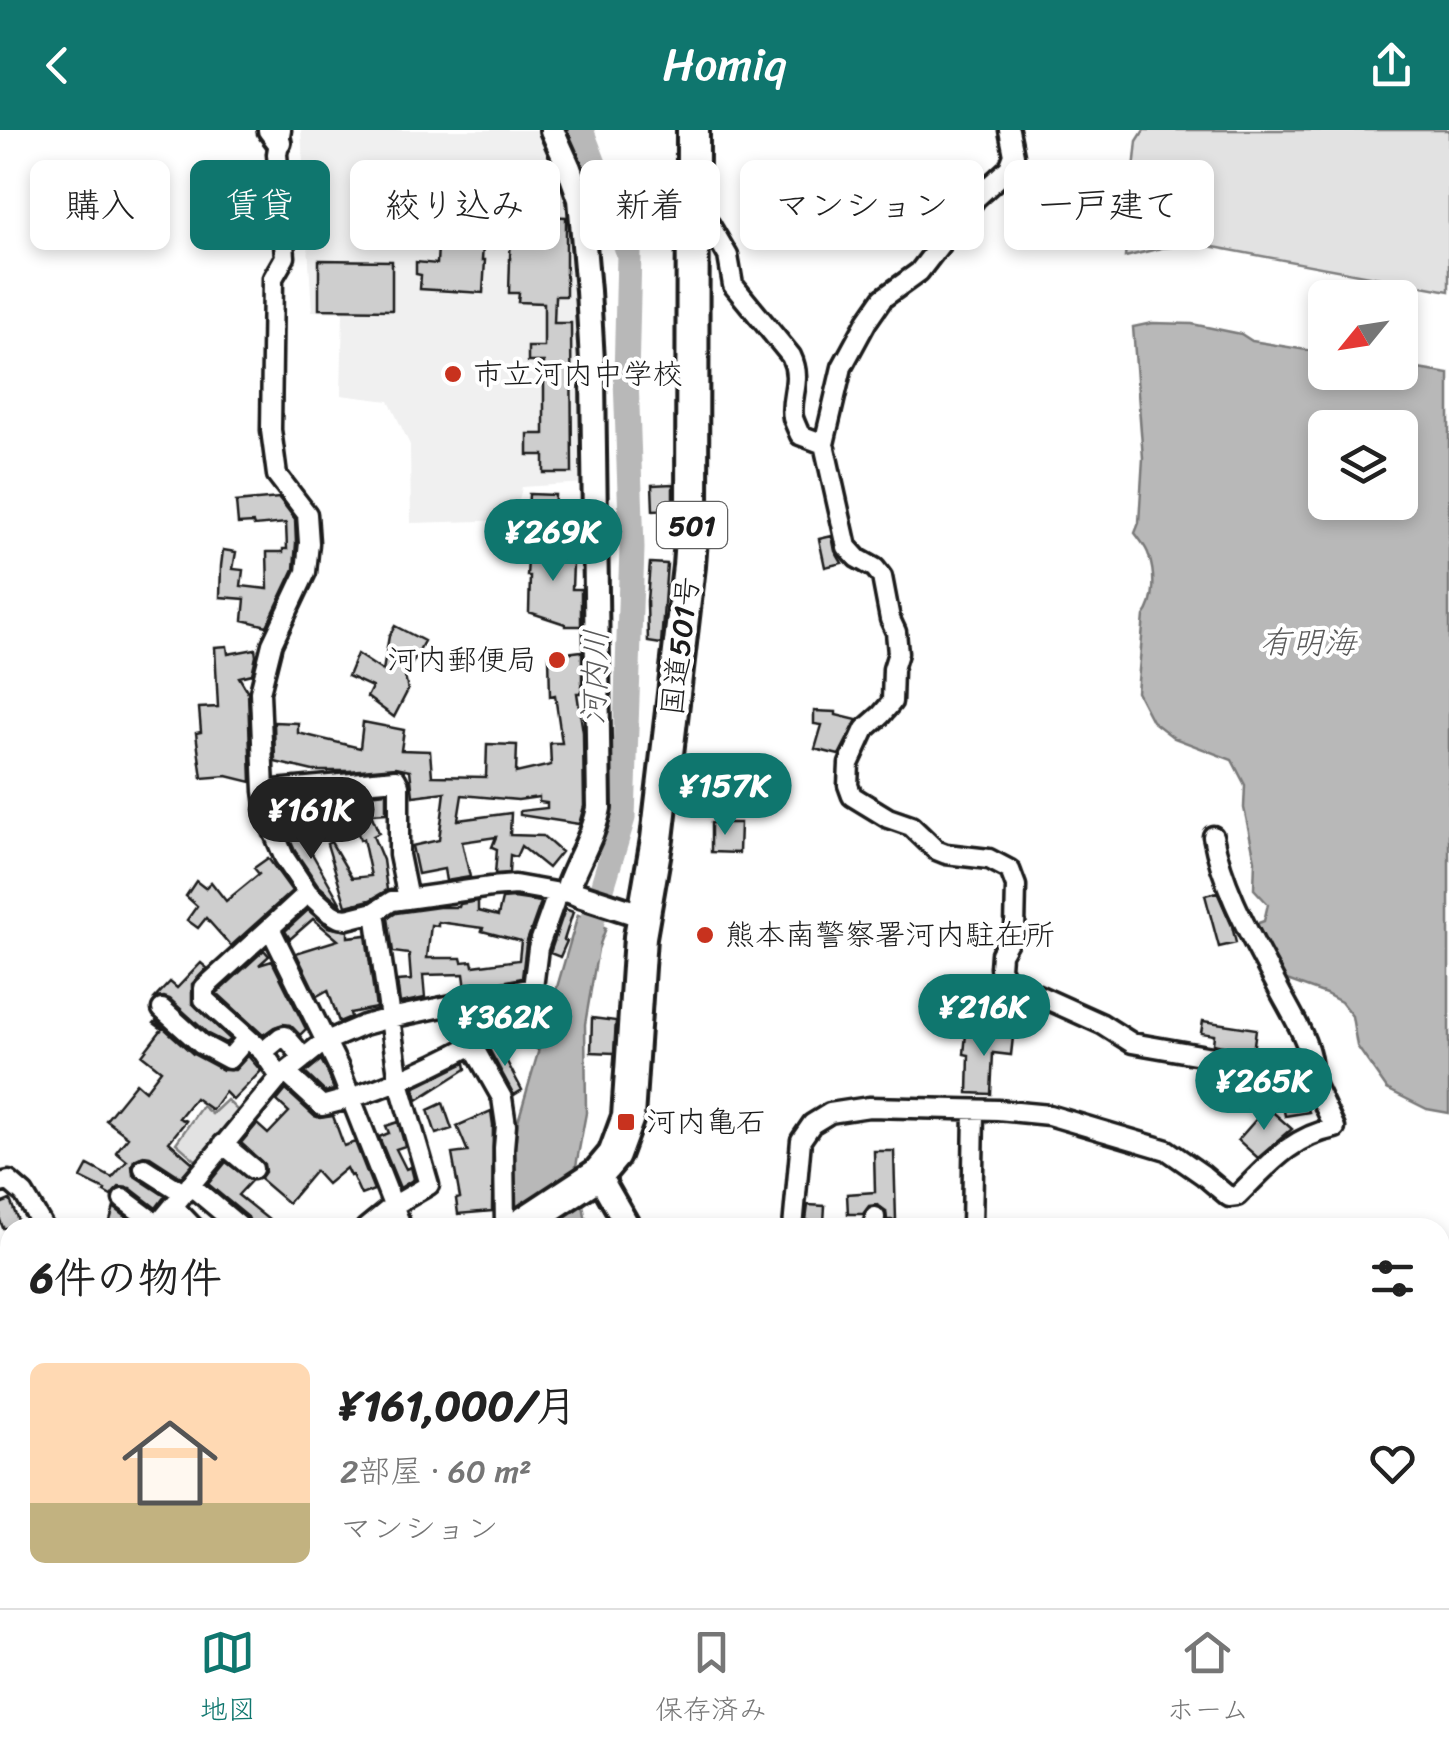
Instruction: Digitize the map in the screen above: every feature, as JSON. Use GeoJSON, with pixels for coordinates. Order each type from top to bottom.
{"type":"FeatureCollection","features":[{"type":"Feature","properties":{"kind":"highway","name":"国道501号"},"geometry":{"type":"LineString","coordinates":[[692,130],[692,160]]}},
{"type":"Feature","properties":{"kind":"highway","name":"国道501号"},"geometry":{"type":"LineString","coordinates":[[518,1218],[590,1178],[614,1155],[628,1117],[635,913],[657,839],[689,566],[691,250]]}},
{"type":"Feature","properties":{"kind":"main road"},"geometry":{"type":"LineString","coordinates":[[552,130],[580,199],[593,380],[600,808],[569,884],[569,897],[635,913]]}},
{"type":"Feature","properties":{"kind":"main road"},"geometry":{"type":"LineString","coordinates":[[590,1178],[626,1218]]}},
{"type":"Feature","properties":{"kind":"street"},"geometry":{"type":"LineString","coordinates":[[1009,130],[1014,155],[1010,168],[976,198],[918,272],[884,298],[867,320],[842,367],[824,444],[847,548],[882,577],[898,653],[893,669],[892,702],[865,729],[849,764],[848,786],[852,796],[888,818],[911,826],[936,850],[990,859],[1010,870],[1016,886],[1015,928],[1001,954],[1000,968],[1005,978],[1132,1042],[1252,1064],[1312,1080]]}},
{"type":"Feature","properties":{"kind":"street"},"geometry":{"type":"LineString","coordinates":[[163,1218],[283,1075],[324,1042],[390,1018],[533,988],[538,948],[569,897],[514,885],[392,901],[374,912],[339,918],[308,892],[284,857],[268,819],[260,692],[272,644],[306,572],[309,542],[307,514],[277,475],[270,430],[273,278],[285,257],[276,134]]}},
{"type":"Feature","properties":{"kind":"street"},"geometry":{"type":"LineString","coordinates":[[720,242],[728,256],[732,285],[796,367],[792,416],[800,435],[824,444]]}},
{"type":"Feature","properties":{"kind":"street"},"geometry":{"type":"LineString","coordinates":[[264,790],[396,779],[399,855],[408,899]]}},
{"type":"Feature","properties":{"kind":"street"},"geometry":{"type":"LineString","coordinates":[[794,1218],[802,1140],[812,1124],[830,1113],[869,1107],[998,1110],[1050,1116],[1166,1150],[1229,1197],[1237,1196],[1290,1146],[1314,1132],[1335,1128],[1312,1080],[1313,1067],[1305,1042],[1225,880],[1213,836]]}},
{"type":"Feature","properties":{"kind":"street"},"geometry":{"type":"LineString","coordinates":[[308,892],[204,988],[204,999],[283,1075],[322,1106],[424,1072],[472,1046],[504,1023],[510,993]]}},
{"type":"Feature","properties":{"kind":"street"},"geometry":{"type":"LineString","coordinates":[[374,912],[398,1082],[429,1185],[379,1218]]}},
{"type":"Feature","properties":{"kind":"street"},"geometry":{"type":"LineString","coordinates":[[270,928],[339,1068],[398,1218]]}},
{"type":"Feature","properties":{"kind":"street"},"geometry":{"type":"LineString","coordinates":[[162,1009],[201,1044],[229,1059],[248,1038]]}},
{"type":"Feature","properties":{"kind":"street"},"geometry":{"type":"LineString","coordinates":[[263,1052],[285,1036],[304,1058]]}},
{"type":"Feature","properties":{"kind":"street"},"geometry":{"type":"LineString","coordinates":[[472,1046],[502,1098],[509,1218]]}},
{"type":"Feature","properties":{"kind":"street"},"geometry":{"type":"LineString","coordinates":[[972,1218],[974,1110]]}},
{"type":"Feature","properties":{"kind":"street"},"geometry":{"type":"LineString","coordinates":[[223,1144],[253,1169]]}},
{"type":"Feature","properties":{"kind":"street"},"geometry":{"type":"LineString","coordinates":[[144,1168],[182,1195],[225,1218]]}},
{"type":"Feature","properties":{"kind":"street"},"geometry":{"type":"LineString","coordinates":[[0,1183],[9,1181],[24,1194],[38,1218]]}},
{"type":"Feature","properties":{"kind":"street"},"geometry":{"type":"LineString","coordinates":[[182,1195],[190,1218]]}},
{"type":"Feature","properties":{"kind":"street"},"geometry":{"type":"LineString","coordinates":[[123,1199],[146,1218]]}},
{"type":"Feature","properties":{"kind":"shaded area"},"geometry":{"type":"Polygon","coordinates":[[[301,130],[545,130],[558,160],[350,160],[350,250],[560,250],[560,165],[568,183],[580,321],[585,483],[522,487],[515,520],[411,523],[410,445],[389,401],[341,395],[343,312],[312,311],[308,250],[330,250],[330,160],[303,160],[301,130]]]}},
{"type":"Feature","properties":{"kind":"shaded area"},"geometry":{"type":"Polygon","coordinates":[[[1144,130],[1449,130],[1449,291],[1418,285],[1418,280],[1390,280],[1214,247],[1214,160],[1135,160],[1137,141],[1144,130]]]}},
{"type":"Feature","properties":{"kind":"shaded area"},"geometry":{"type":"Polygon","coordinates":[[[1126,250],[1153,250],[1125,257],[1126,250]]]}},
{"type":"Feature","properties":{"kind":"shaded area"},"geometry":{"type":"Polygon","coordinates":[[[227,1100],[239,1112],[200,1164],[176,1143],[202,1106],[212,1114],[227,1100]]]}},
{"type":"Feature","properties":{"kind":"water","name":"有明海"},"geometry":{"type":"Polygon","coordinates":[[[1152,323],[1192,324],[1241,334],[1252,341],[1308,350],[1308,390],[1418,390],[1418,369],[1449,374],[1449,1113],[1427,1109],[1387,1089],[1357,1046],[1352,1016],[1341,1002],[1284,979],[1253,925],[1264,921],[1268,904],[1254,889],[1255,860],[1244,808],[1245,785],[1232,760],[1174,738],[1152,721],[1137,692],[1144,616],[1151,603],[1153,579],[1148,553],[1135,533],[1143,458],[1133,327],[1152,323]]]}},
{"type":"Feature","properties":{"kind":"water"},"geometry":{"type":"Polygon","coordinates":[[[578,915],[606,928],[598,949],[585,1024],[586,1113],[576,1166],[585,1218],[513,1218],[510,1149],[578,915]]]}},
{"type":"Feature","properties":{"kind":"building"},"geometry":{"type":"Polygon","coordinates":[[[560,217],[566,217],[566,296],[555,296],[554,323],[571,323],[572,473],[544,473],[544,455],[528,455],[528,434],[544,434],[544,362],[528,362],[528,347],[544,347],[544,303],[518,302],[519,293],[509,293],[510,250],[560,250],[560,217]]]}},
{"type":"Feature","properties":{"kind":"building"},"geometry":{"type":"Polygon","coordinates":[[[438,250],[483,250],[483,293],[420,289],[421,275],[416,274],[416,262],[437,264],[438,250]]]}},
{"type":"Feature","properties":{"kind":"building"},"geometry":{"type":"Polygon","coordinates":[[[319,260],[392,261],[392,310],[319,309],[319,260]]]}},
{"type":"Feature","properties":{"kind":"building"},"geometry":{"type":"Polygon","coordinates":[[[673,484],[673,509],[653,510],[652,485],[673,484]]]}},
{"type":"Feature","properties":{"kind":"building"},"geometry":{"type":"Polygon","coordinates":[[[529,494],[555,495],[554,514],[528,513],[529,494]]]}},
{"type":"Feature","properties":{"kind":"building"},"geometry":{"type":"Polygon","coordinates":[[[279,498],[295,519],[294,569],[267,626],[243,620],[245,599],[220,597],[221,566],[223,550],[236,552],[233,569],[243,570],[241,586],[268,589],[267,552],[287,549],[286,523],[238,524],[236,502],[279,498]]]}},
{"type":"Feature","properties":{"kind":"building"},"geometry":{"type":"Polygon","coordinates":[[[502,525],[525,525],[525,552],[503,553],[502,525]]]}},
{"type":"Feature","properties":{"kind":"building"},"geometry":{"type":"Polygon","coordinates":[[[832,536],[842,563],[825,567],[819,539],[832,536]]]}},
{"type":"Feature","properties":{"kind":"building"},"geometry":{"type":"Polygon","coordinates":[[[552,538],[563,538],[565,562],[573,563],[572,589],[581,589],[581,626],[565,626],[529,612],[529,543],[552,544],[552,538]]]}},
{"type":"Feature","properties":{"kind":"building"},"geometry":{"type":"Polygon","coordinates":[[[650,563],[667,564],[661,644],[648,642],[650,563]]]}},
{"type":"Feature","properties":{"kind":"building"},"geometry":{"type":"Polygon","coordinates":[[[395,626],[424,641],[405,677],[408,690],[394,717],[367,697],[372,687],[348,676],[357,654],[383,671],[389,636],[395,626]]]}},
{"type":"Feature","properties":{"kind":"building"},"geometry":{"type":"Polygon","coordinates":[[[227,646],[228,654],[255,649],[252,674],[239,677],[248,692],[251,782],[227,776],[202,778],[196,733],[201,732],[199,708],[218,707],[215,647],[227,646]]]}},
{"type":"Feature","properties":{"kind":"building"},"geometry":{"type":"Polygon","coordinates":[[[582,651],[582,693],[577,693],[583,732],[584,806],[579,824],[520,815],[520,811],[547,808],[539,797],[518,800],[462,795],[458,820],[511,813],[510,835],[543,836],[561,852],[548,868],[521,846],[516,857],[510,855],[509,873],[495,874],[497,849],[492,847],[496,837],[462,842],[470,877],[446,881],[444,869],[418,874],[412,846],[439,840],[445,792],[413,796],[410,770],[396,767],[313,771],[275,762],[274,722],[298,723],[298,733],[360,748],[363,722],[404,730],[401,750],[430,751],[432,776],[486,777],[487,744],[517,745],[516,773],[551,765],[550,743],[562,743],[555,695],[550,696],[549,655],[582,651]]]}},
{"type":"Feature","properties":{"kind":"building"},"geometry":{"type":"Polygon","coordinates":[[[814,711],[836,712],[857,720],[839,755],[815,749],[822,725],[814,724],[814,711]]]}},
{"type":"Feature","properties":{"kind":"building"},"geometry":{"type":"Polygon","coordinates":[[[386,792],[386,813],[371,814],[379,833],[373,836],[383,860],[387,890],[370,900],[346,906],[327,844],[331,842],[352,878],[371,876],[363,839],[360,840],[357,830],[323,831],[320,822],[344,814],[351,828],[351,812],[355,808],[351,808],[351,796],[386,792]]]}},
{"type":"Feature","properties":{"kind":"building"},"geometry":{"type":"Polygon","coordinates":[[[336,797],[342,809],[281,813],[280,802],[336,797]]]}},
{"type":"Feature","properties":{"kind":"building"},"geometry":{"type":"Polygon","coordinates":[[[711,823],[740,823],[739,853],[711,852],[711,823]]]}},
{"type":"Feature","properties":{"kind":"building"},"geometry":{"type":"Polygon","coordinates":[[[298,829],[342,906],[318,885],[295,851],[287,833],[298,829]]]}},
{"type":"Feature","properties":{"kind":"building"},"geometry":{"type":"Polygon","coordinates":[[[268,858],[292,891],[231,946],[206,918],[198,928],[187,920],[197,906],[186,896],[196,881],[205,888],[211,882],[226,901],[259,874],[254,868],[268,858]]]}},
{"type":"Feature","properties":{"kind":"building"},"geometry":{"type":"Polygon","coordinates":[[[1217,892],[1236,943],[1219,947],[1205,895],[1217,892]]]}},
{"type":"Feature","properties":{"kind":"building"},"geometry":{"type":"Polygon","coordinates":[[[502,899],[541,902],[526,944],[522,978],[466,989],[464,974],[423,975],[425,998],[400,1003],[397,981],[411,980],[409,954],[393,952],[388,918],[396,913],[459,907],[478,901],[478,911],[498,916],[502,899]],[[438,922],[438,926],[431,925],[427,958],[461,958],[462,962],[472,961],[473,966],[519,960],[521,941],[482,931],[483,928],[438,922]]]}},
{"type":"Feature","properties":{"kind":"building"},"geometry":{"type":"Polygon","coordinates":[[[565,909],[573,912],[560,957],[550,953],[565,909]]]}},
{"type":"Feature","properties":{"kind":"building"},"geometry":{"type":"Polygon","coordinates":[[[308,910],[328,927],[348,931],[348,937],[366,935],[376,1008],[350,1013],[351,1017],[339,1022],[328,990],[317,996],[296,953],[338,940],[313,919],[290,939],[285,931],[308,910]]]}},
{"type":"Feature","properties":{"kind":"building"},"geometry":{"type":"Polygon","coordinates":[[[264,950],[269,956],[259,965],[272,961],[306,1029],[300,1035],[283,1024],[263,1035],[217,993],[264,950]]]}},
{"type":"Feature","properties":{"kind":"building"},"geometry":{"type":"Polygon","coordinates":[[[201,963],[207,968],[192,984],[192,1003],[230,1039],[226,1043],[208,1034],[170,999],[155,998],[170,982],[177,988],[201,963]]]}},
{"type":"Feature","properties":{"kind":"building"},"geometry":{"type":"Polygon","coordinates":[[[526,1002],[525,1009],[545,1011],[537,1049],[509,1035],[517,1026],[521,1003],[526,1002]]]}},
{"type":"Feature","properties":{"kind":"building"},"geometry":{"type":"Polygon","coordinates":[[[592,1018],[616,1021],[614,1053],[591,1052],[592,1018]]]}},
{"type":"Feature","properties":{"kind":"building"},"geometry":{"type":"Polygon","coordinates":[[[156,1021],[193,1054],[223,1070],[235,1070],[248,1056],[261,1071],[233,1100],[225,1092],[212,1110],[195,1098],[179,1118],[186,1121],[169,1142],[193,1163],[181,1177],[150,1157],[134,1160],[133,1175],[165,1196],[156,1208],[130,1188],[119,1187],[111,1196],[81,1178],[88,1165],[112,1178],[127,1161],[116,1152],[128,1137],[106,1120],[136,1083],[145,1091],[161,1070],[142,1055],[162,1029],[156,1021]]]}},
{"type":"Feature","properties":{"kind":"building"},"geometry":{"type":"Polygon","coordinates":[[[1203,1021],[1256,1029],[1253,1052],[1213,1044],[1214,1035],[1201,1033],[1203,1021]]]}},
{"type":"Feature","properties":{"kind":"building"},"geometry":{"type":"Polygon","coordinates":[[[966,1034],[1013,1037],[1011,1055],[993,1053],[991,1094],[968,1093],[966,1034]]]}},
{"type":"Feature","properties":{"kind":"building"},"geometry":{"type":"Polygon","coordinates":[[[497,1043],[522,1090],[514,1095],[489,1049],[497,1043]]]}},
{"type":"Feature","properties":{"kind":"building"},"geometry":{"type":"Polygon","coordinates":[[[321,1060],[334,1090],[325,1092],[305,1073],[321,1060]]]}},
{"type":"Feature","properties":{"kind":"building"},"geometry":{"type":"Polygon","coordinates":[[[465,1063],[466,1069],[417,1100],[414,1088],[465,1063]]]}},
{"type":"Feature","properties":{"kind":"building"},"geometry":{"type":"Polygon","coordinates":[[[286,1090],[314,1116],[333,1116],[344,1146],[355,1142],[374,1190],[361,1195],[346,1168],[327,1184],[315,1171],[288,1203],[260,1179],[265,1172],[264,1164],[241,1143],[257,1124],[268,1134],[289,1112],[277,1101],[286,1090]]]}},
{"type":"Feature","properties":{"kind":"building"},"geometry":{"type":"Polygon","coordinates":[[[1280,1090],[1303,1090],[1309,1112],[1285,1116],[1280,1090]]]}},
{"type":"Feature","properties":{"kind":"building"},"geometry":{"type":"Polygon","coordinates":[[[443,1103],[452,1129],[436,1134],[428,1110],[443,1103]]]}},
{"type":"Feature","properties":{"kind":"building"},"geometry":{"type":"Polygon","coordinates":[[[1267,1107],[1292,1129],[1258,1158],[1238,1140],[1267,1107]]]}},
{"type":"Feature","properties":{"kind":"building"},"geometry":{"type":"Polygon","coordinates":[[[491,1111],[492,1211],[458,1214],[456,1199],[460,1198],[452,1154],[468,1152],[457,1126],[491,1111]]]}},
{"type":"Feature","properties":{"kind":"building"},"geometry":{"type":"Polygon","coordinates":[[[398,1122],[405,1146],[396,1149],[406,1169],[411,1167],[414,1179],[400,1188],[379,1137],[389,1133],[386,1126],[398,1122]]]}},
{"type":"Feature","properties":{"kind":"building"},"geometry":{"type":"Polygon","coordinates":[[[874,1151],[894,1151],[896,1218],[887,1218],[886,1211],[877,1205],[869,1206],[863,1214],[848,1214],[847,1194],[875,1192],[874,1151]]]}},
{"type":"Feature","properties":{"kind":"building"},"geometry":{"type":"Polygon","coordinates":[[[226,1162],[251,1181],[238,1195],[267,1218],[248,1218],[208,1184],[226,1162]]]}},
{"type":"Feature","properties":{"kind":"building"},"geometry":{"type":"Polygon","coordinates":[[[10,1200],[17,1218],[0,1218],[0,1204],[10,1200]]]}},
{"type":"Feature","properties":{"kind":"building"},"geometry":{"type":"Polygon","coordinates":[[[808,1205],[825,1206],[824,1218],[806,1218],[808,1205]]]}},
{"type":"Feature","properties":{"kind":"building"},"geometry":{"type":"Polygon","coordinates":[[[114,1207],[127,1218],[111,1218],[114,1207]]]}},
{"type":"Feature","properties":{"kind":"waterway","name":"河内川"},"geometry":{"type":"LineString","coordinates":[[581,130],[629,254],[626,378],[632,548],[623,818],[585,955]]}},
{"type":"Feature","properties":{"kind":"place","name":"市立河内中学校"},"geometry":{"type":"Point","coordinates":[453,374]}},
{"type":"Feature","properties":{"kind":"place","name":"河内郵便局"},"geometry":{"type":"Point","coordinates":[557,660]}},
{"type":"Feature","properties":{"kind":"place","name":"熊本南警察署河内駐在所"},"geometry":{"type":"Point","coordinates":[705,935]}},
{"type":"Feature","properties":{"kind":"place","name":"河内亀石"},"geometry":{"type":"Point","coordinates":[626,1122]}}]}
